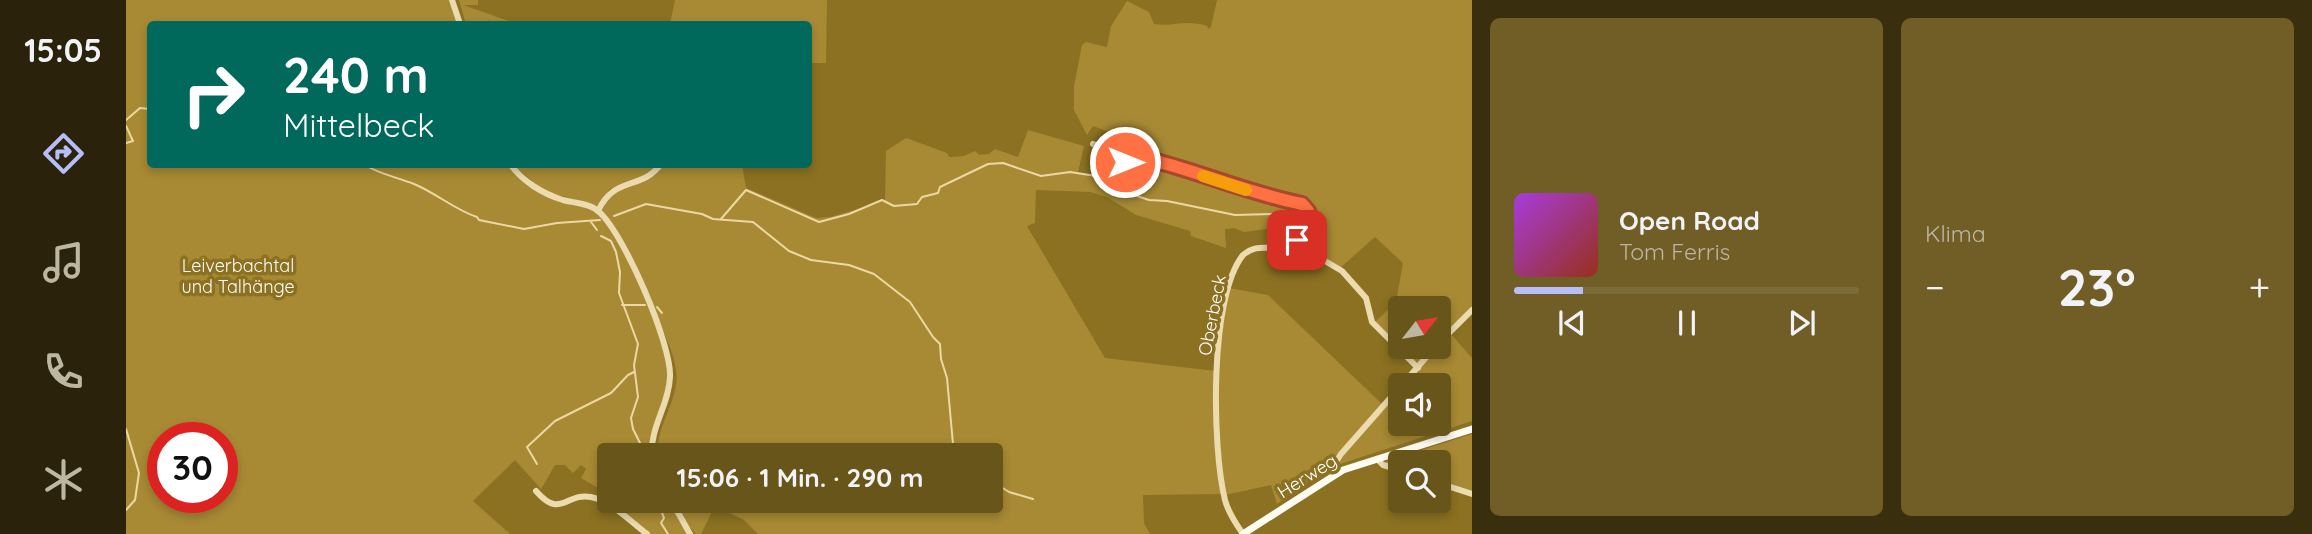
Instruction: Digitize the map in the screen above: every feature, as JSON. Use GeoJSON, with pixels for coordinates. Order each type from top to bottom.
{"type":"FeatureCollection","features":[{"type":"Feature","properties":{"kind":"main road","name":"Herweg"},"geometry":{"type":"LineString","coordinates":[[1243,534],[1334,474],[1472,429]]}},
{"type":"Feature","properties":{"kind":"street"},"geometry":{"type":"LineString","coordinates":[[452,0],[459,21]]}},
{"type":"Feature","properties":{"kind":"street"},"geometry":{"type":"LineString","coordinates":[[1093,144],[1134,165],[1152,160],[1241,189],[1302,204],[1308,211],[1297,240],[1308,251],[1342,271],[1366,298],[1372,322],[1418,368]]}},
{"type":"Feature","properties":{"kind":"street"},"geometry":{"type":"LineString","coordinates":[[514,168],[544,193],[598,211],[614,230],[626,251],[666,345],[670,369],[669,387],[654,430],[653,443]]}},
{"type":"Feature","properties":{"kind":"street"},"geometry":{"type":"LineString","coordinates":[[598,211],[612,190],[644,178],[656,168]]}},
{"type":"Feature","properties":{"kind":"street","name":"Oberbeck"},"geometry":{"type":"LineString","coordinates":[[1243,534],[1224,499],[1215,412],[1215,371],[1228,288],[1238,260],[1247,251],[1261,247],[1279,250],[1297,240]]}},
{"type":"Feature","properties":{"kind":"street"},"geometry":{"type":"LineString","coordinates":[[1451,331],[1472,310]]}},
{"type":"Feature","properties":{"kind":"street"},"geometry":{"type":"LineString","coordinates":[[1413,373],[1425,359]]}},
{"type":"Feature","properties":{"kind":"street"},"geometry":{"type":"LineString","coordinates":[[1334,474],[1333,467],[1338,459],[1388,401]]}},
{"type":"Feature","properties":{"kind":"street"},"geometry":{"type":"LineString","coordinates":[[1377,459],[1388,466]]}},
{"type":"Feature","properties":{"kind":"street"},"geometry":{"type":"LineString","coordinates":[[1451,488],[1472,494]]}},
{"type":"Feature","properties":{"kind":"street"},"geometry":{"type":"LineString","coordinates":[[537,491],[545,501],[556,505],[579,497],[602,501],[647,534]]}},
{"type":"Feature","properties":{"kind":"street"},"geometry":{"type":"LineString","coordinates":[[678,513],[690,534]]}},
{"type":"Feature","properties":{"kind":"green space","name":"Leiverbachtal und Talhänge"},"geometry":{"type":"Polygon","coordinates":[[[126,0],[449,0],[456,21],[147,21],[147,168],[510,168],[528,185],[600,215],[612,191],[645,180],[659,168],[743,168],[746,188],[816,218],[830,217],[876,204],[880,200],[885,202],[886,151],[906,138],[947,153],[949,157],[964,156],[975,151],[979,155],[989,154],[995,149],[1018,157],[1028,130],[1084,146],[1078,172],[1103,178],[1120,188],[1126,172],[1153,180],[1155,163],[1254,196],[1278,199],[1148,159],[1151,148],[1093,126],[1087,135],[1074,110],[1074,86],[1082,45],[1086,42],[1107,47],[1111,26],[1127,1],[1149,12],[1154,24],[1193,23],[1207,26],[1208,29],[1211,27],[1217,0],[1472,0],[1472,309],[1451,329],[1451,296],[1397,296],[1403,263],[1375,237],[1340,268],[1295,241],[1278,248],[1273,228],[1244,232],[1234,228],[1225,229],[1226,248],[1191,236],[1190,231],[1136,215],[1107,197],[1090,192],[1036,190],[1035,223],[1027,226],[1105,358],[1215,371],[1223,494],[1143,495],[1144,523],[1150,534],[758,534],[744,520],[730,513],[1003,513],[1003,443],[658,443],[677,378],[673,357],[663,331],[668,376],[651,443],[597,443],[597,487],[581,478],[586,469],[581,465],[573,473],[565,465],[555,465],[541,489],[515,460],[473,501],[510,534],[126,534],[126,0]]]}},
{"type":"Feature","properties":{"kind":"green space"},"geometry":{"type":"Polygon","coordinates":[[[459,0],[478,0],[478,5],[463,5],[508,21],[465,21],[459,0]]]}},
{"type":"Feature","properties":{"kind":"green space"},"geometry":{"type":"Polygon","coordinates":[[[675,0],[827,0],[826,63],[812,63],[812,21],[671,21],[675,0]]]}},
{"type":"Feature","properties":{"kind":"green space"},"geometry":{"type":"Polygon","coordinates":[[[517,168],[656,168],[643,177],[610,189],[597,206],[544,191],[517,168]]]}},
{"type":"Feature","properties":{"kind":"green space"},"geometry":{"type":"Polygon","coordinates":[[[1229,288],[1268,295],[1382,404],[1329,467],[1277,504],[1271,485],[1225,495],[1219,442],[1216,371],[1229,288]]]}},
{"type":"Feature","properties":{"kind":"green space"},"geometry":{"type":"Polygon","coordinates":[[[1388,310],[1388,337],[1374,323],[1388,310]]]}},
{"type":"Feature","properties":{"kind":"green space"},"geometry":{"type":"Polygon","coordinates":[[[1451,334],[1472,358],[1472,421],[1451,428],[1451,373],[1414,373],[1426,359],[1451,359],[1451,334]]]}},
{"type":"Feature","properties":{"kind":"green space"},"geometry":{"type":"Polygon","coordinates":[[[1411,359],[1423,359],[1417,365],[1411,359]]]}},
{"type":"Feature","properties":{"kind":"green space"},"geometry":{"type":"Polygon","coordinates":[[[1388,402],[1388,436],[1426,436],[1337,465],[1350,445],[1388,402]]]}},
{"type":"Feature","properties":{"kind":"green space"},"geometry":{"type":"Polygon","coordinates":[[[1472,434],[1472,493],[1451,486],[1451,450],[1422,450],[1472,434]]]}},
{"type":"Feature","properties":{"kind":"green space"},"geometry":{"type":"Polygon","coordinates":[[[620,513],[676,513],[687,534],[648,534],[620,513]]]}},
{"type":"Feature","properties":{"kind":"green space"},"geometry":{"type":"Polygon","coordinates":[[[681,513],[712,513],[701,534],[696,534],[681,513]]]}},
{"type":"Feature","properties":{"kind":"waterway"},"geometry":{"type":"LineString","coordinates":[[126,120],[140,108],[147,109]]}},
{"type":"Feature","properties":{"kind":"waterway"},"geometry":{"type":"LineString","coordinates":[[126,126],[133,141],[126,143]]}},
{"type":"Feature","properties":{"kind":"waterway"},"geometry":{"type":"LineString","coordinates":[[721,219],[746,190],[819,222],[849,214],[882,200],[894,206],[917,204],[922,197],[938,193],[940,187],[988,164],[1003,163],[1041,176],[1070,172],[1096,176],[1111,181],[1122,191],[1149,200],[1167,201],[1235,215],[1272,214]]}},
{"type":"Feature","properties":{"kind":"waterway"},"geometry":{"type":"LineString","coordinates":[[371,168],[422,188],[479,220],[524,229],[600,220]]}},
{"type":"Feature","properties":{"kind":"waterway"},"geometry":{"type":"LineString","coordinates":[[614,216],[646,204],[702,214],[713,219],[753,222],[789,251],[811,260],[849,265],[874,274],[910,302],[940,344],[947,378],[953,443]]}},
{"type":"Feature","properties":{"kind":"waterway"},"geometry":{"type":"LineString","coordinates":[[591,222],[597,230]]}},
{"type":"Feature","properties":{"kind":"waterway"},"geometry":{"type":"LineString","coordinates":[[601,236],[611,241],[616,252],[620,272],[619,293],[638,344],[634,365],[638,397],[631,418],[640,443]]}},
{"type":"Feature","properties":{"kind":"waterway"},"geometry":{"type":"LineString","coordinates":[[622,305],[645,305]]}},
{"type":"Feature","properties":{"kind":"waterway"},"geometry":{"type":"LineString","coordinates":[[657,307],[662,313]]}},
{"type":"Feature","properties":{"kind":"waterway"},"geometry":{"type":"LineString","coordinates":[[537,464],[527,447],[555,421],[611,393],[634,372]]}},
{"type":"Feature","properties":{"kind":"waterway"},"geometry":{"type":"LineString","coordinates":[[126,429],[139,473],[135,500],[126,510]]}},
{"type":"Feature","properties":{"kind":"waterway"},"geometry":{"type":"LineString","coordinates":[[1003,488],[1033,499]]}},
{"type":"Feature","properties":{"kind":"waterway"},"geometry":{"type":"LineString","coordinates":[[662,513],[664,518],[661,523],[668,534]]}},
{"type":"Feature","properties":{"kind":"slow traffic"},"geometry":{"type":"LineString","coordinates":[[1203,176],[1246,190]]}},
{"type":"Feature","properties":{"kind":"route"},"geometry":{"type":"LineString","coordinates":[[1125,162],[1134,165],[1152,160],[1241,189],[1305,205],[1308,211],[1297,240]]}}]}
